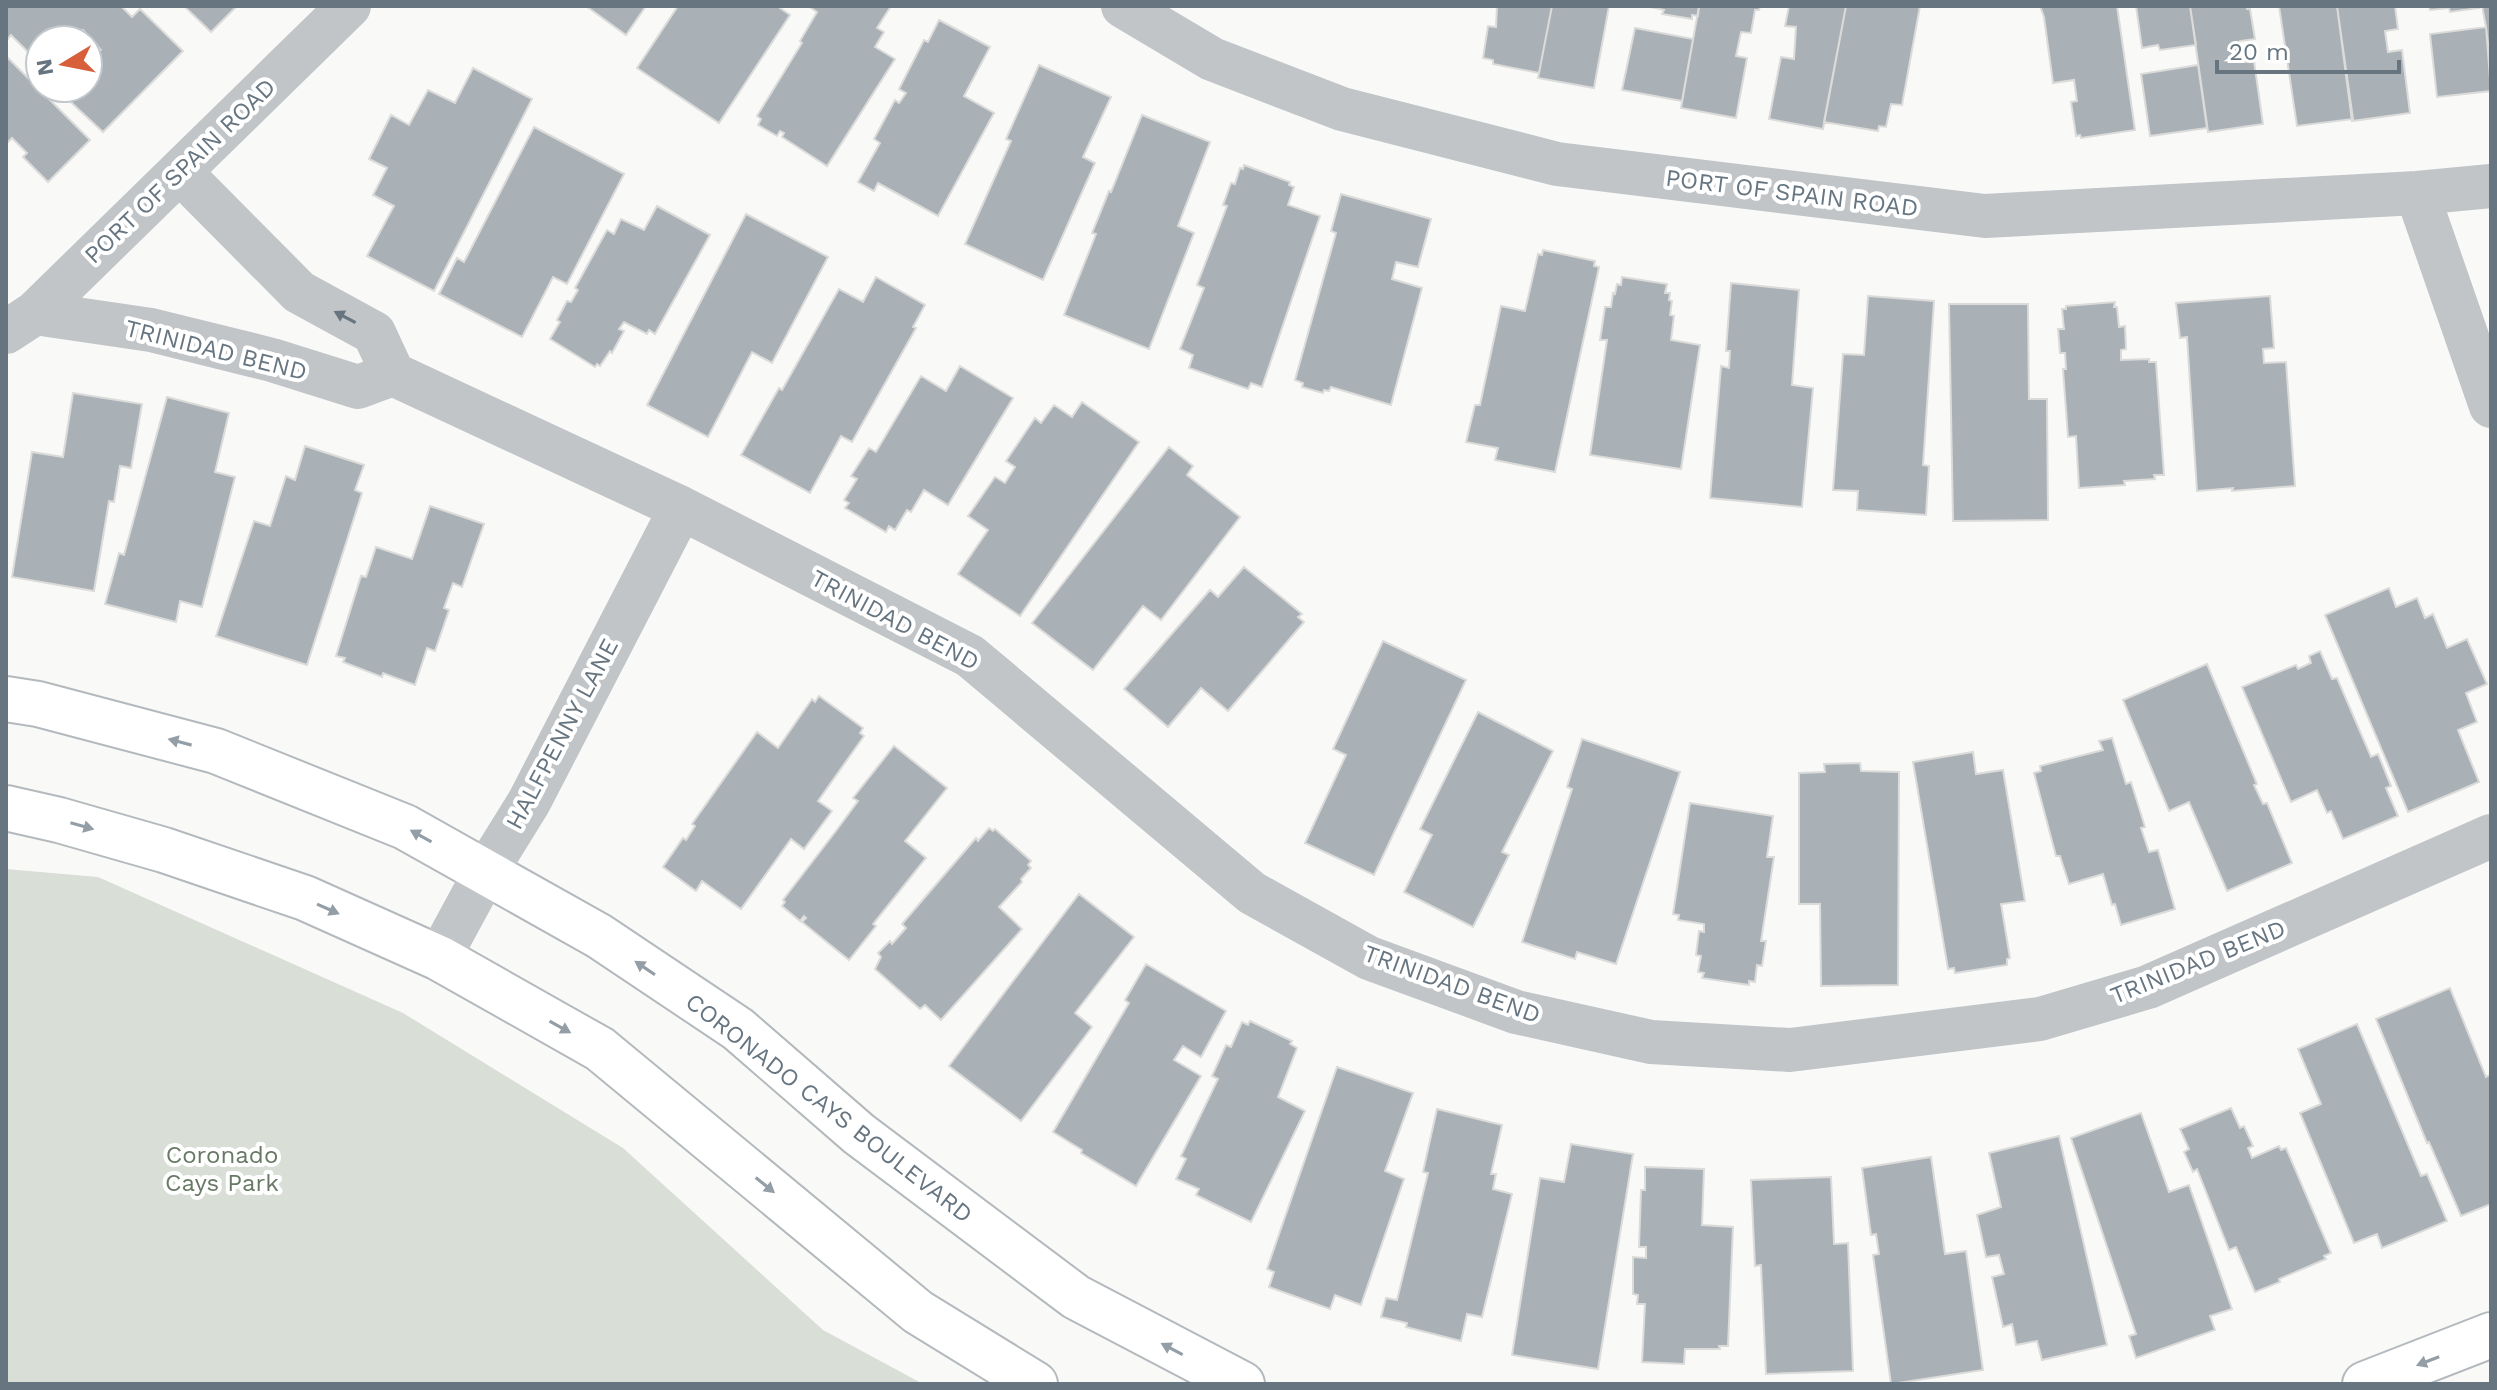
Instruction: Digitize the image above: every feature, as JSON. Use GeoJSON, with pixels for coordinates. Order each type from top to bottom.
{"type":"FeatureCollection","features":[{"type":"Feature","properties":{"kind":"street","name":"PORT OF SPAIN ROAD"},"geometry":{"type":"LineString","coordinates":[[20,322],[180,172],[349,6]]}},
{"type":"Feature","properties":{"kind":"street","name":"PORT OF SPAIN ROAD"},"geometry":{"type":"LineString","coordinates":[[1123,6],[1212,59],[1342,109],[1557,164],[1985,216],[2417,193],[2491,186]]}},
{"type":"Feature","properties":{"kind":"street"},"geometry":{"type":"LineString","coordinates":[[180,172],[299,292],[374,333],[393,374]]}},
{"type":"Feature","properties":{"kind":"street"},"geometry":{"type":"LineString","coordinates":[[2417,193],[2491,406]]}},
{"type":"Feature","properties":{"kind":"street","name":"TRINIDAD BEND"},"geometry":{"type":"LineString","coordinates":[[20,322],[151,330],[272,360],[358,387],[393,374],[681,508],[970,656],[1252,893],[1369,958],[1516,1012],[1651,1042],[1790,1050],[2040,1019],[2148,987],[2491,836]]}},
{"type":"Feature","properties":{"kind":"street","name":"HALFPENNY LANE"},"geometry":{"type":"LineString","coordinates":[[439,958],[485,873],[529,802],[681,508]]}},
{"type":"Feature","properties":{"kind":"street","name":"CORONADO CAYS BOULEVARD"},"geometry":{"type":"LineString","coordinates":[[6,699],[38,704],[216,751],[405,827],[599,936],[738,1029],[859,1134],[1076,1297],[1242,1384]]}},
{"type":"Feature","properties":{"kind":"street"},"geometry":{"type":"LineString","coordinates":[[6,808],[164,850],[305,898],[439,958],[600,1049],[918,1312],[1035,1384]]}},
{"type":"Feature","properties":{"kind":"street"},"geometry":{"type":"LineString","coordinates":[[2365,1384],[2491,1335]]}},
{"type":"Feature","properties":{"kind":"green space","name":"Coronado Cays Park"},"geometry":{"type":"Polygon","coordinates":[[[6,869],[98,877],[403,1013],[623,1148],[823,1330],[923,1384],[6,1384],[6,869]]]}},
{"type":"Feature","properties":{"kind":"building"},"geometry":{"type":"Polygon","coordinates":[[[6,6],[121,6],[132,17],[140,9],[183,51],[103,132],[73,104],[104,104],[104,24],[24,24],[24,48],[11,35],[6,41],[6,6]]]}},
{"type":"Feature","properties":{"kind":"building"},"geometry":{"type":"Polygon","coordinates":[[[184,6],[237,6],[211,32],[184,6]]]}},
{"type":"Feature","properties":{"kind":"building"},"geometry":{"type":"Polygon","coordinates":[[[586,6],[646,6],[626,35],[586,6]]]}},
{"type":"Feature","properties":{"kind":"building"},"geometry":{"type":"Polygon","coordinates":[[[678,6],[777,6],[790,15],[719,123],[637,68],[678,6]]]}},
{"type":"Feature","properties":{"kind":"building"},"geometry":{"type":"Polygon","coordinates":[[[808,6],[891,6],[877,28],[884,32],[875,47],[895,59],[827,166],[782,137],[784,133],[780,131],[777,136],[758,125],[761,119],[757,116],[802,43],[800,41],[817,12],[808,6]]]}},
{"type":"Feature","properties":{"kind":"building"},"geometry":{"type":"Polygon","coordinates":[[[1497,6],[1552,6],[1539,73],[1493,64],[1493,60],[1483,58],[1488,26],[1496,27],[1497,6]]]}},
{"type":"Feature","properties":{"kind":"building"},"geometry":{"type":"Polygon","coordinates":[[[1552,6],[1609,6],[1594,88],[1538,78],[1552,6]]]}},
{"type":"Feature","properties":{"kind":"building"},"geometry":{"type":"Polygon","coordinates":[[[1646,6],[1699,6],[1698,16],[1692,15],[1692,19],[1662,14],[1664,10],[1646,6]]]}},
{"type":"Feature","properties":{"kind":"building"},"geometry":{"type":"Polygon","coordinates":[[[1699,6],[1760,6],[1759,10],[1755,10],[1751,33],[1741,32],[1736,56],[1747,58],[1736,118],[1681,108],[1699,6]]]}},
{"type":"Feature","properties":{"kind":"building"},"geometry":{"type":"Polygon","coordinates":[[[1789,6],[1846,6],[1823,129],[1769,119],[1781,57],[1794,59],[1796,27],[1785,26],[1789,6]]]}},
{"type":"Feature","properties":{"kind":"building"},"geometry":{"type":"Polygon","coordinates":[[[1846,6],[1920,6],[1902,105],[1891,104],[1886,127],[1879,126],[1878,131],[1824,122],[1846,6]]]}},
{"type":"Feature","properties":{"kind":"building"},"geometry":{"type":"Polygon","coordinates":[[[2040,6],[2117,6],[2135,130],[2081,138],[2080,135],[2076,136],[2071,102],[2077,101],[2074,80],[2053,83],[2040,6]]]}},
{"type":"Feature","properties":{"kind":"building"},"geometry":{"type":"Polygon","coordinates":[[[2136,6],[2190,6],[2196,45],[2160,50],[2158,45],[2142,48],[2136,6]]]}},
{"type":"Feature","properties":{"kind":"building"},"geometry":{"type":"Polygon","coordinates":[[[2190,6],[2247,6],[2250,9],[2255,39],[2240,41],[2243,62],[2254,61],[2263,124],[2208,132],[2190,6]]]}},
{"type":"Feature","properties":{"kind":"building"},"geometry":{"type":"Polygon","coordinates":[[[2279,6],[2337,6],[2353,119],[2297,126],[2279,6]]]}},
{"type":"Feature","properties":{"kind":"building"},"geometry":{"type":"Polygon","coordinates":[[[2337,6],[2395,6],[2398,29],[2385,31],[2388,52],[2402,50],[2410,113],[2352,121],[2337,6]]]}},
{"type":"Feature","properties":{"kind":"building"},"geometry":{"type":"Polygon","coordinates":[[[2429,6],[2479,8],[2450,12],[2449,8],[2430,10],[2429,6]]]}},
{"type":"Feature","properties":{"kind":"building"},"geometry":{"type":"Polygon","coordinates":[[[2482,6],[2491,6],[2491,68],[2486,27],[2482,6]]]}},
{"type":"Feature","properties":{"kind":"building"},"geometry":{"type":"Polygon","coordinates":[[[939,20],[990,47],[964,96],[994,113],[938,216],[878,183],[874,191],[858,182],[880,143],[874,139],[895,100],[899,103],[906,93],[899,89],[924,40],[928,42],[939,20]]]}},
{"type":"Feature","properties":{"kind":"building"},"geometry":{"type":"Polygon","coordinates":[[[2486,27],[2491,91],[2437,97],[2430,34],[2486,27]]]}},
{"type":"Feature","properties":{"kind":"building"},"geometry":{"type":"Polygon","coordinates":[[[1635,28],[1693,39],[1682,101],[1622,90],[1635,28]]]}},
{"type":"Feature","properties":{"kind":"building"},"geometry":{"type":"Polygon","coordinates":[[[6,56],[24,74],[24,104],[54,104],[90,140],[48,182],[23,157],[27,153],[12,138],[6,144],[6,56]]]}},
{"type":"Feature","properties":{"kind":"building"},"geometry":{"type":"Polygon","coordinates":[[[1039,65],[1111,97],[1083,157],[1095,163],[1043,280],[965,244],[1011,141],[1006,139],[1039,65]]]}},
{"type":"Feature","properties":{"kind":"building"},"geometry":{"type":"Polygon","coordinates":[[[2198,65],[2207,128],[2150,136],[2141,74],[2198,65]]]}},
{"type":"Feature","properties":{"kind":"building"},"geometry":{"type":"Polygon","coordinates":[[[473,68],[532,99],[434,291],[367,256],[394,206],[373,195],[387,168],[369,159],[391,115],[409,125],[428,90],[455,103],[473,68]]]}},
{"type":"Feature","properties":{"kind":"building"},"geometry":{"type":"Polygon","coordinates":[[[1142,115],[1210,142],[1178,226],[1194,233],[1149,349],[1064,315],[1096,234],[1092,233],[1142,115]]]}},
{"type":"Feature","properties":{"kind":"building"},"geometry":{"type":"Polygon","coordinates":[[[534,127],[624,174],[567,284],[553,277],[522,337],[439,294],[457,258],[464,262],[534,127]]]}},
{"type":"Feature","properties":{"kind":"building"},"geometry":{"type":"Polygon","coordinates":[[[1244,165],[1290,182],[1289,185],[1294,187],[1288,205],[1320,216],[1262,387],[1251,383],[1248,389],[1189,368],[1193,355],[1180,349],[1204,288],[1197,285],[1227,206],[1223,205],[1231,183],[1235,184],[1244,165]]]}},
{"type":"Feature","properties":{"kind":"building"},"geometry":{"type":"Polygon","coordinates":[[[1341,194],[1431,219],[1418,267],[1396,262],[1392,279],[1422,288],[1391,405],[1331,387],[1323,393],[1302,387],[1303,383],[1295,380],[1336,233],[1331,231],[1341,194]]]}},
{"type":"Feature","properties":{"kind":"building"},"geometry":{"type":"Polygon","coordinates":[[[657,206],[710,235],[655,334],[649,330],[647,334],[624,322],[619,329],[624,331],[612,353],[610,351],[600,366],[597,364],[595,367],[550,339],[560,322],[557,320],[567,301],[571,302],[578,290],[575,288],[607,230],[614,234],[621,219],[644,230],[657,206]]]}},
{"type":"Feature","properties":{"kind":"building"},"geometry":{"type":"Polygon","coordinates":[[[746,214],[828,257],[772,363],[752,352],[708,437],[647,405],[746,214]]]}},
{"type":"Feature","properties":{"kind":"building"},"geometry":{"type":"Polygon","coordinates":[[[1543,250],[1595,261],[1594,266],[1599,267],[1555,472],[1495,460],[1498,448],[1466,442],[1475,405],[1480,405],[1501,306],[1525,311],[1538,254],[1542,255],[1543,250]]]}},
{"type":"Feature","properties":{"kind":"building"},"geometry":{"type":"Polygon","coordinates":[[[876,277],[925,305],[913,327],[916,328],[852,442],[841,436],[810,493],[741,455],[839,289],[863,302],[876,277]]]}},
{"type":"Feature","properties":{"kind":"building"},"geometry":{"type":"Polygon","coordinates":[[[1622,277],[1667,284],[1665,293],[1670,293],[1670,315],[1674,316],[1671,340],[1700,345],[1681,469],[1590,455],[1607,340],[1600,340],[1605,307],[1611,307],[1613,293],[1617,284],[1621,285],[1622,277]]]}},
{"type":"Feature","properties":{"kind":"building"},"geometry":{"type":"Polygon","coordinates":[[[1731,283],[1799,290],[1792,385],[1813,388],[1802,507],[1710,498],[1721,366],[1729,368],[1730,351],[1726,351],[1731,283]]]}},
{"type":"Feature","properties":{"kind":"building"},"geometry":{"type":"Polygon","coordinates":[[[1868,296],[1934,301],[1923,465],[1929,466],[1926,515],[1857,510],[1858,491],[1833,490],[1843,354],[1864,355],[1868,296]]]}},
{"type":"Feature","properties":{"kind":"building"},"geometry":{"type":"Polygon","coordinates":[[[2270,296],[2274,348],[2263,349],[2264,363],[2286,362],[2295,486],[2197,491],[2187,337],[2180,338],[2176,303],[2270,296]]]}},
{"type":"Feature","properties":{"kind":"building"},"geometry":{"type":"Polygon","coordinates":[[[2115,302],[2119,327],[2125,326],[2126,349],[2121,350],[2121,360],[2149,359],[2149,362],[2156,362],[2164,475],[2154,475],[2155,479],[2124,481],[2125,485],[2079,488],[2076,436],[2068,437],[2063,369],[2066,369],[2065,353],[2060,353],[2058,329],[2064,329],[2062,309],[2066,306],[2115,302]]]}},
{"type":"Feature","properties":{"kind":"building"},"geometry":{"type":"Polygon","coordinates":[[[1949,304],[2028,304],[2029,399],[2047,399],[2048,520],[1953,521],[1949,304]]]}},
{"type":"Feature","properties":{"kind":"building"},"geometry":{"type":"Polygon","coordinates":[[[960,366],[1013,398],[948,505],[924,490],[895,530],[889,526],[886,532],[845,508],[849,503],[844,500],[857,479],[851,476],[869,448],[876,452],[921,376],[946,391],[960,366]]]}},
{"type":"Feature","properties":{"kind":"building"},"geometry":{"type":"Polygon","coordinates":[[[73,393],[142,404],[131,468],[120,466],[114,502],[109,501],[94,591],[12,577],[32,452],[63,457],[73,393]]]}},
{"type":"Feature","properties":{"kind":"building"},"geometry":{"type":"Polygon","coordinates":[[[167,397],[229,413],[215,472],[235,477],[202,607],[180,601],[176,622],[105,604],[119,553],[124,555],[167,397]]]}},
{"type":"Feature","properties":{"kind":"building"},"geometry":{"type":"Polygon","coordinates":[[[1082,402],[1139,442],[1020,616],[958,574],[988,530],[968,516],[995,477],[1005,483],[1015,467],[1006,461],[1035,418],[1041,423],[1054,405],[1072,417],[1082,402]]]}},
{"type":"Feature","properties":{"kind":"building"},"geometry":{"type":"Polygon","coordinates":[[[305,446],[364,465],[355,490],[362,493],[307,665],[216,636],[254,521],[270,526],[286,476],[295,480],[305,446]]]}},
{"type":"Feature","properties":{"kind":"building"},"geometry":{"type":"Polygon","coordinates":[[[1169,447],[1193,466],[1187,475],[1240,517],[1161,620],[1143,606],[1093,670],[1032,623],[1169,447]]]}},
{"type":"Feature","properties":{"kind":"building"},"geometry":{"type":"Polygon","coordinates":[[[430,506],[484,524],[462,587],[453,583],[444,608],[449,610],[435,651],[427,648],[415,685],[383,673],[382,677],[343,662],[345,658],[336,656],[361,576],[366,577],[376,547],[412,559],[430,506]]]}},
{"type":"Feature","properties":{"kind":"building"},"geometry":{"type":"Polygon","coordinates":[[[1244,567],[1302,614],[1298,617],[1304,622],[1228,711],[1201,688],[1168,727],[1124,689],[1210,590],[1218,597],[1244,567]]]}},
{"type":"Feature","properties":{"kind":"building"},"geometry":{"type":"Polygon","coordinates":[[[2389,588],[2396,607],[2417,598],[2425,618],[2433,614],[2447,648],[2467,639],[2487,684],[2466,693],[2477,722],[2458,730],[2479,782],[2408,812],[2325,615],[2389,588]]]}},
{"type":"Feature","properties":{"kind":"building"},"geometry":{"type":"Polygon","coordinates":[[[1383,641],[1466,680],[1374,875],[1305,843],[1346,755],[1333,749],[1383,641]]]}},
{"type":"Feature","properties":{"kind":"building"},"geometry":{"type":"Polygon","coordinates":[[[2320,651],[2332,679],[2337,678],[2371,757],[2378,754],[2391,786],[2386,788],[2398,816],[2343,839],[2331,811],[2327,813],[2317,790],[2291,802],[2242,687],[2296,665],[2298,669],[2311,663],[2309,656],[2320,651]]]}},
{"type":"Feature","properties":{"kind":"building"},"geometry":{"type":"Polygon","coordinates":[[[2207,664],[2257,784],[2254,785],[2263,804],[2267,803],[2292,863],[2227,891],[2189,802],[2169,811],[2123,700],[2207,664]]]}},
{"type":"Feature","properties":{"kind":"building"},"geometry":{"type":"Polygon","coordinates":[[[819,696],[863,728],[860,733],[864,736],[818,801],[832,811],[804,849],[791,839],[741,909],[702,881],[696,891],[663,867],[683,838],[686,840],[695,826],[692,824],[757,732],[778,748],[812,699],[815,702],[819,696]]]}},
{"type":"Feature","properties":{"kind":"building"},"geometry":{"type":"Polygon","coordinates":[[[1478,712],[1553,751],[1502,852],[1509,855],[1473,927],[1404,892],[1432,835],[1420,829],[1478,712]]]}},
{"type":"Feature","properties":{"kind":"building"},"geometry":{"type":"Polygon","coordinates":[[[2112,738],[2126,784],[2131,782],[2149,852],[2158,850],[2175,909],[2121,925],[2103,874],[2069,884],[2060,856],[2056,856],[2034,773],[2041,771],[2040,766],[2103,750],[2099,741],[2112,738]]]}},
{"type":"Feature","properties":{"kind":"building"},"geometry":{"type":"Polygon","coordinates":[[[1582,739],[1680,772],[1616,964],[1577,952],[1575,959],[1522,942],[1572,789],[1567,787],[1582,739]]]}},
{"type":"Feature","properties":{"kind":"building"},"geometry":{"type":"Polygon","coordinates":[[[894,746],[947,788],[905,841],[926,858],[873,924],[876,926],[849,960],[802,922],[806,918],[804,916],[800,921],[782,906],[783,900],[858,801],[853,798],[894,746]]]}},
{"type":"Feature","properties":{"kind":"building"},"geometry":{"type":"Polygon","coordinates":[[[1973,752],[1976,774],[2003,770],[2025,901],[2001,904],[2010,958],[2007,965],[1955,973],[1954,968],[1948,969],[1913,762],[1973,752]]]}},
{"type":"Feature","properties":{"kind":"building"},"geometry":{"type":"Polygon","coordinates":[[[1860,763],[1861,771],[1899,772],[1898,985],[1821,986],[1820,904],[1799,904],[1799,773],[1825,772],[1824,764],[1860,763]]]}},
{"type":"Feature","properties":{"kind":"building"},"geometry":{"type":"Polygon","coordinates":[[[1690,803],[1773,816],[1767,857],[1774,857],[1761,941],[1766,941],[1762,966],[1757,965],[1755,982],[1749,981],[1749,985],[1702,978],[1704,973],[1698,972],[1701,956],[1696,955],[1699,931],[1704,932],[1704,924],[1678,920],[1679,915],[1673,914],[1690,803]]]}},
{"type":"Feature","properties":{"kind":"building"},"geometry":{"type":"Polygon","coordinates":[[[989,828],[995,829],[1031,861],[1028,865],[1031,868],[1021,879],[1022,882],[999,907],[1022,929],[941,1020],[925,1005],[920,1009],[875,969],[881,957],[878,953],[890,941],[892,944],[906,928],[902,924],[976,838],[978,841],[989,828]]]}},
{"type":"Feature","properties":{"kind":"building"},"geometry":{"type":"Polygon","coordinates":[[[1079,894],[1134,937],[1075,1013],[1092,1027],[1021,1121],[949,1066],[1079,894]]]}},
{"type":"Feature","properties":{"kind":"building"},"geometry":{"type":"Polygon","coordinates":[[[1146,964],[1226,1011],[1201,1057],[1183,1046],[1174,1060],[1201,1076],[1136,1186],[1053,1132],[1129,1003],[1125,1000],[1146,964]]]}},
{"type":"Feature","properties":{"kind":"building"},"geometry":{"type":"Polygon","coordinates":[[[2450,988],[2486,1077],[2491,1074],[2491,1204],[2461,1216],[2376,1019],[2450,988]]]}},
{"type":"Feature","properties":{"kind":"building"},"geometry":{"type":"Polygon","coordinates":[[[1250,1021],[1292,1041],[1290,1044],[1297,1048],[1278,1097],[1305,1111],[1251,1222],[1196,1195],[1199,1189],[1176,1179],[1186,1159],[1181,1156],[1218,1079],[1212,1076],[1226,1045],[1231,1047],[1242,1022],[1248,1025],[1250,1021]]]}},
{"type":"Feature","properties":{"kind":"building"},"geometry":{"type":"Polygon","coordinates":[[[2357,1024],[2421,1176],[2427,1174],[2447,1221],[2382,1248],[2377,1234],[2354,1243],[2300,1113],[2321,1104],[2298,1049],[2357,1024]]]}},
{"type":"Feature","properties":{"kind":"building"},"geometry":{"type":"Polygon","coordinates":[[[1337,1067],[1413,1093],[1385,1171],[1404,1179],[1361,1305],[1335,1295],[1330,1309],[1269,1287],[1274,1272],[1267,1269],[1337,1067]]]}},
{"type":"Feature","properties":{"kind":"building"},"geometry":{"type":"Polygon","coordinates":[[[2231,1108],[2253,1146],[2248,1148],[2252,1158],[2279,1146],[2281,1150],[2286,1148],[2331,1253],[2324,1256],[2326,1259],[2255,1292],[2236,1247],[2229,1250],[2197,1169],[2193,1172],[2184,1152],[2189,1149],[2180,1129],[2231,1108]]]}},
{"type":"Feature","properties":{"kind":"building"},"geometry":{"type":"Polygon","coordinates":[[[1437,1109],[1502,1125],[1491,1174],[1496,1174],[1493,1189],[1512,1194],[1482,1317],[1467,1314],[1461,1341],[1381,1317],[1386,1298],[1397,1300],[1428,1173],[1423,1172],[1437,1109]]]}},
{"type":"Feature","properties":{"kind":"building"},"geometry":{"type":"Polygon","coordinates":[[[2141,1113],[2169,1192],[2189,1185],[2232,1309],[2210,1316],[2215,1330],[2136,1358],[2129,1336],[2136,1334],[2071,1138],[2141,1113]]]}},
{"type":"Feature","properties":{"kind":"building"},"geometry":{"type":"Polygon","coordinates":[[[2059,1136],[2107,1345],[2042,1360],[2037,1341],[2016,1345],[2012,1324],[2003,1327],[1992,1277],[2004,1274],[1999,1255],[1986,1257],[1977,1215],[2001,1207],[1989,1153],[2059,1136]]]}},
{"type":"Feature","properties":{"kind":"building"},"geometry":{"type":"Polygon","coordinates":[[[1571,1144],[1633,1154],[1598,1369],[1512,1355],[1540,1178],[1564,1182],[1571,1144]]]}},
{"type":"Feature","properties":{"kind":"building"},"geometry":{"type":"Polygon","coordinates":[[[1931,1157],[1945,1254],[1966,1251],[1983,1370],[1891,1384],[1873,1255],[1879,1254],[1876,1234],[1871,1235],[1862,1168],[1931,1157]]]}},
{"type":"Feature","properties":{"kind":"building"},"geometry":{"type":"Polygon","coordinates":[[[1645,1167],[1704,1169],[1702,1225],[1733,1227],[1728,1346],[1719,1346],[1720,1349],[1685,1349],[1684,1364],[1642,1362],[1645,1304],[1637,1304],[1638,1295],[1633,1294],[1633,1257],[1646,1258],[1646,1247],[1639,1247],[1645,1167]]]}},
{"type":"Feature","properties":{"kind":"building"},"geometry":{"type":"Polygon","coordinates":[[[1831,1177],[1834,1244],[1848,1243],[1853,1371],[1766,1374],[1761,1265],[1755,1266],[1751,1180],[1831,1177]]]}}]}
